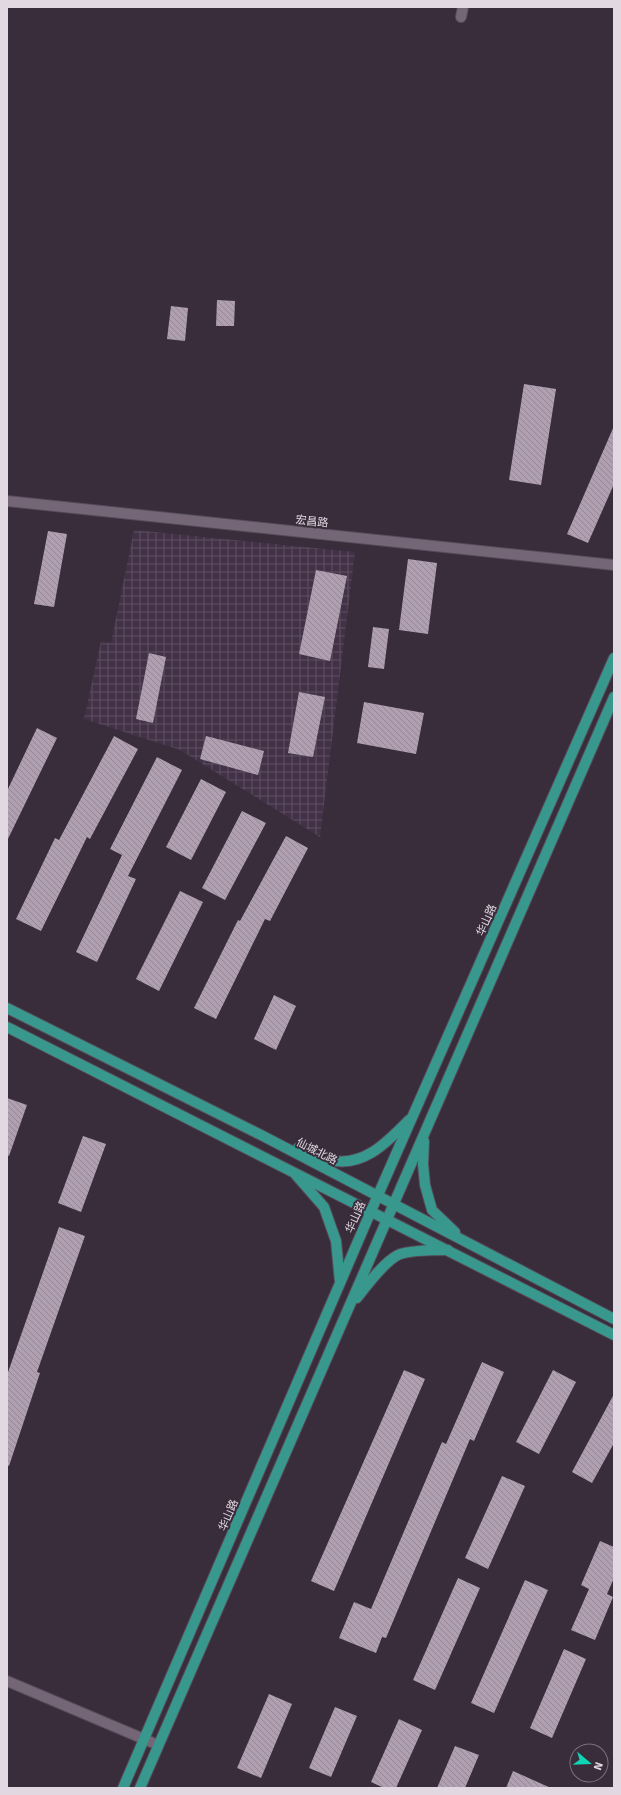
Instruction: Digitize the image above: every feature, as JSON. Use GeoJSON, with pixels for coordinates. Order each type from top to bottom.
{"type":"FeatureCollection","features":[{"type":"Feature","properties":{"kind":"main road","name":"华山路"},"geometry":{"type":"LineString","coordinates":[[124,1788],[371,1210],[614,658]]}},
{"type":"Feature","properties":{"kind":"main road"},"geometry":{"type":"LineString","coordinates":[[140,1788],[614,697]]}},
{"type":"Feature","properties":{"kind":"main road","name":"仙城北路"},"geometry":{"type":"LineString","coordinates":[[7,1008],[394,1203],[614,1319]]}},
{"type":"Feature","properties":{"kind":"main road"},"geometry":{"type":"LineString","coordinates":[[7,1027],[371,1210],[614,1335]]}},
{"type":"Feature","properties":{"kind":"main road"},"geometry":{"type":"LineString","coordinates":[[263,1136],[332,1160],[356,1160],[379,1149],[413,1115]]}},
{"type":"Feature","properties":{"kind":"main road"},"geometry":{"type":"LineString","coordinates":[[425,1132],[423,1164],[425,1185],[432,1210],[466,1241]]}},
{"type":"Feature","properties":{"kind":"main road"},"geometry":{"type":"LineString","coordinates":[[292,1171],[324,1207],[336,1241],[340,1283]]}},
{"type":"Feature","properties":{"kind":"main road"},"geometry":{"type":"LineString","coordinates":[[349,1307],[377,1273],[398,1254],[449,1250]]}},
{"type":"Feature","properties":{"kind":"street","name":"宏昌路"},"geometry":{"type":"LineString","coordinates":[[7,501],[614,566]]}},
{"type":"Feature","properties":{"kind":"street"},"geometry":{"type":"LineString","coordinates":[[7,1681],[158,1745]]}},
{"type":"Feature","properties":{"kind":"shaded area"},"geometry":{"type":"Polygon","coordinates":[[[134,530],[355,552],[320,837],[180,750],[84,719],[101,641],[111,643],[134,530]]]}},
{"type":"Feature","properties":{"kind":"building"},"geometry":{"type":"Polygon","coordinates":[[[217,300],[235,301],[234,326],[216,326],[217,300]]]}},
{"type":"Feature","properties":{"kind":"building"},"geometry":{"type":"Polygon","coordinates":[[[171,306],[188,308],[185,341],[167,339],[171,306]]]}},
{"type":"Feature","properties":{"kind":"building"},"geometry":{"type":"Polygon","coordinates":[[[524,384],[556,389],[541,485],[509,480],[524,384]]]}},
{"type":"Feature","properties":{"kind":"building"},"geometry":{"type":"Polygon","coordinates":[[[614,426],[614,484],[588,543],[567,534],[614,426]]]}},
{"type":"Feature","properties":{"kind":"building"},"geometry":{"type":"Polygon","coordinates":[[[48,531],[67,534],[54,607],[34,604],[48,531]]]}},
{"type":"Feature","properties":{"kind":"building"},"geometry":{"type":"Polygon","coordinates":[[[408,559],[437,563],[428,634],[399,630],[408,559]]]}},
{"type":"Feature","properties":{"kind":"building"},"geometry":{"type":"Polygon","coordinates":[[[316,570],[347,576],[330,661],[299,654],[316,570]]]}},
{"type":"Feature","properties":{"kind":"building"},"geometry":{"type":"Polygon","coordinates":[[[373,627],[389,629],[384,669],[368,667],[373,627]]]}},
{"type":"Feature","properties":{"kind":"building"},"geometry":{"type":"Polygon","coordinates":[[[149,653],[166,657],[153,723],[136,719],[149,653]]]}},
{"type":"Feature","properties":{"kind":"building"},"geometry":{"type":"Polygon","coordinates":[[[299,692],[325,697],[313,757],[288,753],[299,692]]]}},
{"type":"Feature","properties":{"kind":"building"},"geometry":{"type":"Polygon","coordinates":[[[364,702],[424,713],[416,754],[357,743],[364,702]]]}},
{"type":"Feature","properties":{"kind":"building"},"geometry":{"type":"Polygon","coordinates":[[[37,728],[57,738],[7,841],[7,791],[37,728]]]}},
{"type":"Feature","properties":{"kind":"building"},"geometry":{"type":"Polygon","coordinates":[[[114,736],[138,749],[90,839],[87,837],[41,931],[16,919],[55,838],[59,840],[114,736]]]}},
{"type":"Feature","properties":{"kind":"building"},"geometry":{"type":"Polygon","coordinates":[[[206,736],[264,751],[258,775],[200,759],[206,736]]]}},
{"type":"Feature","properties":{"kind":"building"},"geometry":{"type":"Polygon","coordinates":[[[157,757],[182,770],[128,876],[136,879],[97,962],[76,952],[122,855],[110,849],[157,757]]]}},
{"type":"Feature","properties":{"kind":"building"},"geometry":{"type":"Polygon","coordinates":[[[201,779],[226,792],[191,860],[166,847],[201,779]]]}},
{"type":"Feature","properties":{"kind":"building"},"geometry":{"type":"Polygon","coordinates":[[[242,811],[266,823],[225,900],[202,888],[242,811]]]}},
{"type":"Feature","properties":{"kind":"building"},"geometry":{"type":"Polygon","coordinates":[[[286,836],[308,848],[270,921],[265,919],[216,1019],[194,1008],[238,920],[240,921],[286,836]]]}},
{"type":"Feature","properties":{"kind":"building"},"geometry":{"type":"Polygon","coordinates":[[[180,891],[203,902],[159,991],[136,979],[180,891]]]}},
{"type":"Feature","properties":{"kind":"building"},"geometry":{"type":"Polygon","coordinates":[[[274,995],[296,1006],[276,1050],[254,1039],[274,995]]]}},
{"type":"Feature","properties":{"kind":"building"},"geometry":{"type":"Polygon","coordinates":[[[7,1098],[27,1105],[9,1156],[7,1155],[7,1098]]]}},
{"type":"Feature","properties":{"kind":"building"},"geometry":{"type":"Polygon","coordinates":[[[83,1136],[106,1144],[81,1212],[58,1203],[83,1136]]]}},
{"type":"Feature","properties":{"kind":"building"},"geometry":{"type":"Polygon","coordinates":[[[59,1227],[85,1236],[37,1372],[40,1373],[9,1466],[7,1465],[7,1375],[59,1227]]]}},
{"type":"Feature","properties":{"kind":"building"},"geometry":{"type":"Polygon","coordinates":[[[482,1362],[504,1372],[474,1441],[470,1439],[386,1638],[382,1637],[376,1653],[339,1638],[354,1602],[371,1609],[442,1442],[446,1444],[482,1362]]]}},
{"type":"Feature","properties":{"kind":"building"},"geometry":{"type":"Polygon","coordinates":[[[404,1370],[425,1379],[334,1591],[311,1581],[404,1370]]]}},
{"type":"Feature","properties":{"kind":"building"},"geometry":{"type":"Polygon","coordinates":[[[553,1370],[576,1382],[539,1454],[516,1442],[553,1370]]]}},
{"type":"Feature","properties":{"kind":"building"},"geometry":{"type":"Polygon","coordinates":[[[614,1394],[614,1443],[592,1483],[572,1472],[614,1394]]]}},
{"type":"Feature","properties":{"kind":"building"},"geometry":{"type":"Polygon","coordinates":[[[502,1476],[525,1486],[488,1569],[465,1558],[502,1476]]]}},
{"type":"Feature","properties":{"kind":"building"},"geometry":{"type":"Polygon","coordinates":[[[600,1541],[614,1547],[614,1578],[607,1594],[613,1597],[595,1640],[571,1630],[589,1589],[581,1585],[600,1541]]]}},
{"type":"Feature","properties":{"kind":"building"},"geometry":{"type":"Polygon","coordinates":[[[458,1578],[480,1588],[435,1690],[413,1680],[458,1578]]]}},
{"type":"Feature","properties":{"kind":"building"},"geometry":{"type":"Polygon","coordinates":[[[525,1580],[548,1590],[494,1713],[471,1703],[525,1580]]]}},
{"type":"Feature","properties":{"kind":"building"},"geometry":{"type":"Polygon","coordinates":[[[564,1649],[586,1659],[552,1738],[530,1728],[564,1649]]]}},
{"type":"Feature","properties":{"kind":"building"},"geometry":{"type":"Polygon","coordinates":[[[269,1694],[292,1704],[261,1778],[237,1768],[269,1694]]]}},
{"type":"Feature","properties":{"kind":"building"},"geometry":{"type":"Polygon","coordinates":[[[335,1707],[357,1716],[331,1777],[309,1768],[335,1707]]]}},
{"type":"Feature","properties":{"kind":"building"},"geometry":{"type":"Polygon","coordinates":[[[399,1719],[422,1730],[396,1788],[384,1788],[371,1782],[399,1719]]]}},
{"type":"Feature","properties":{"kind":"building"},"geometry":{"type":"Polygon","coordinates":[[[455,1746],[479,1755],[465,1788],[437,1788],[455,1746]]]}},
{"type":"Feature","properties":{"kind":"building"},"geometry":{"type":"Polygon","coordinates":[[[513,1771],[551,1788],[506,1788],[513,1771]]]}}]}
